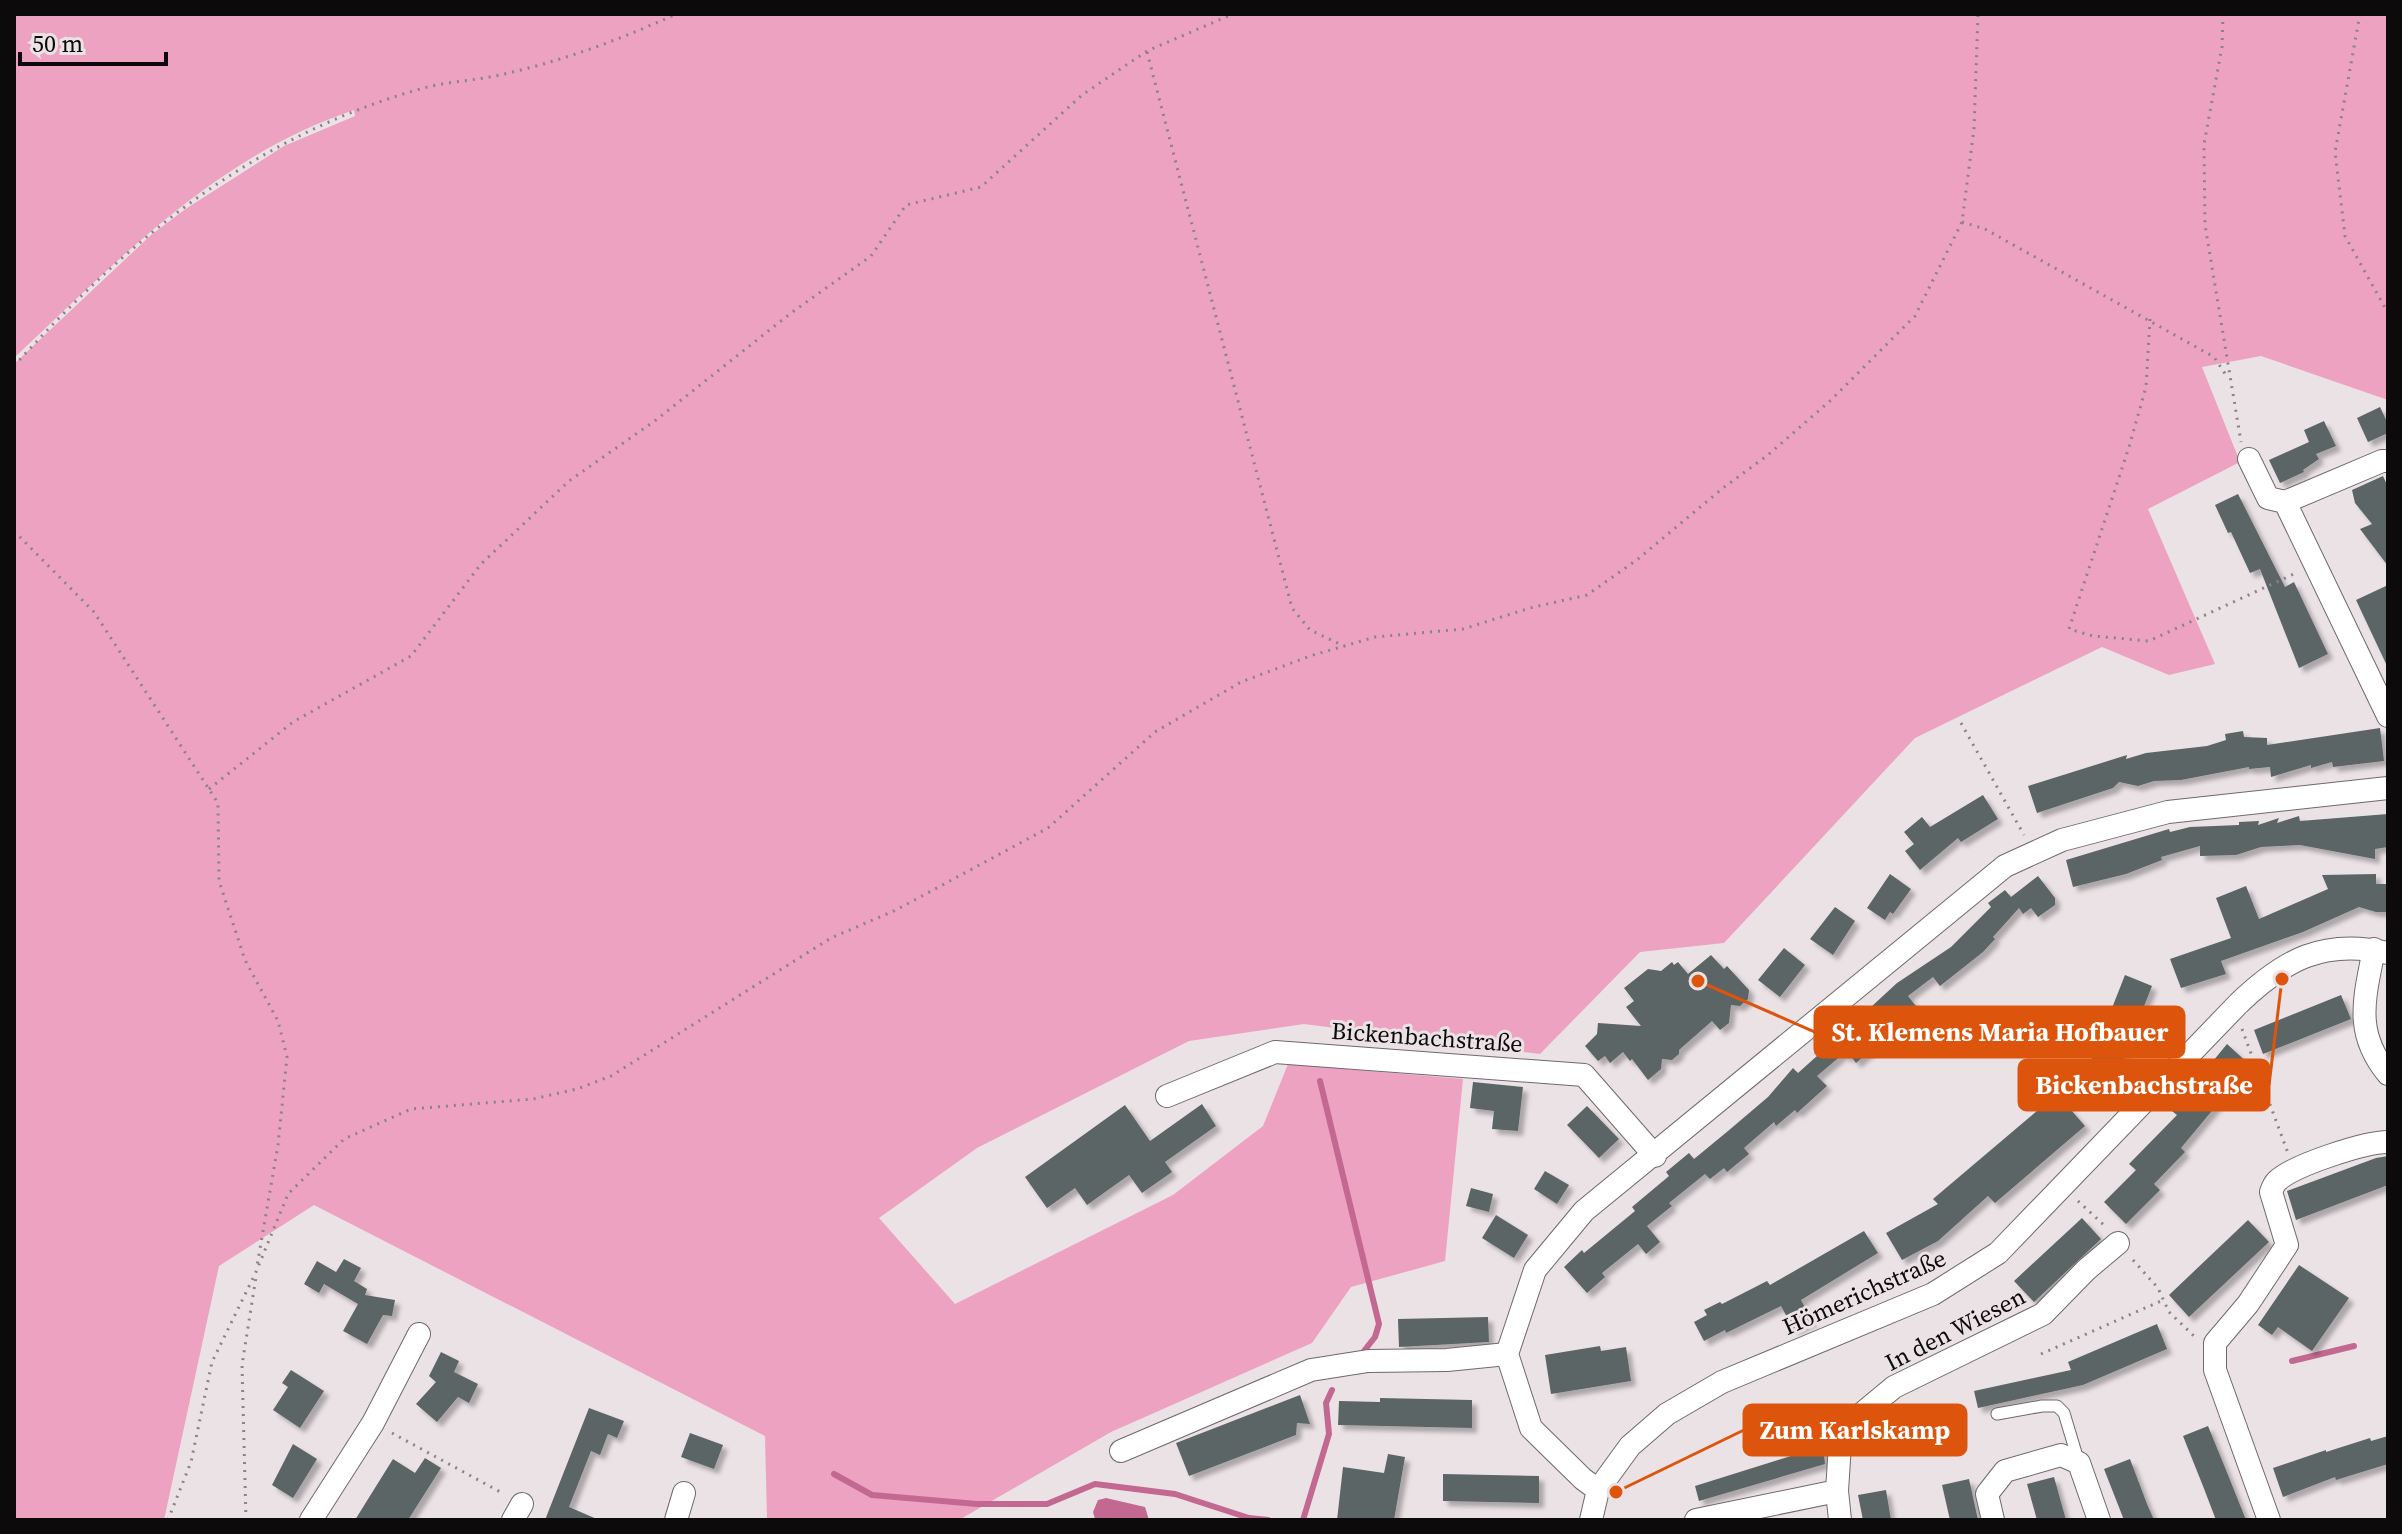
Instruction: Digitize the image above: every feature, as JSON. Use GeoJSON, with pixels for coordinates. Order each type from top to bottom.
{"type":"FeatureCollection","features":[{"type":"Feature","properties":{"kind":"street"},"geometry":{"type":"LineString","coordinates":[[2249,459],[2268,498],[2285,502],[2388,461]]}},
{"type":"Feature","properties":{"kind":"street"},"geometry":{"type":"LineString","coordinates":[[2285,502],[2388,716]]}},
{"type":"Feature","properties":{"kind":"street"},"geometry":{"type":"LineString","coordinates":[[1598,1490],[1531,1428],[1507,1354],[1535,1270],[1584,1211],[1655,1156],[2005,866],[2062,840],[2168,812],[2388,788]]}},
{"type":"Feature","properties":{"kind":"street","name":"Hömerichstraße"},"geometry":{"type":"LineString","coordinates":[[1591,1520],[1598,1490],[1630,1446],[1667,1414],[1722,1382],[1933,1294],[1998,1253],[2267,977],[2298,959],[2336,948],[2381,951]]}},
{"type":"Feature","properties":{"kind":"street"},"geometry":{"type":"LineString","coordinates":[[2381,951],[2364,1003],[2365,1035],[2388,1074]]}},
{"type":"Feature","properties":{"kind":"street","name":"Bickenbachstraße"},"geometry":{"type":"LineString","coordinates":[[1167,1096],[1275,1052],[1584,1075],[1655,1156]]}},
{"type":"Feature","properties":{"kind":"street"},"geometry":{"type":"LineString","coordinates":[[2269,1520],[2215,1370],[2215,1343],[2248,1304],[2287,1245],[2271,1192],[2276,1181],[2294,1171],[2371,1142],[2388,1142]]}},
{"type":"Feature","properties":{"kind":"street","name":"In den Wiesen"},"geometry":{"type":"LineString","coordinates":[[1840,1520],[1837,1491],[1840,1444],[1859,1416],[1894,1387],[2043,1314],[2118,1243]]}},
{"type":"Feature","properties":{"kind":"street"},"geometry":{"type":"LineString","coordinates":[[311,1520],[373,1423],[419,1334]]}},
{"type":"Feature","properties":{"kind":"street"},"geometry":{"type":"LineString","coordinates":[[1121,1451],[1311,1370],[1368,1361],[1447,1360],[1507,1354]]}},
{"type":"Feature","properties":{"kind":"street"},"geometry":{"type":"LineString","coordinates":[[1993,1520],[1987,1494],[2005,1471],[2061,1455],[2079,1463],[2099,1520]]}},
{"type":"Feature","properties":{"kind":"street"},"geometry":{"type":"LineString","coordinates":[[1696,1520],[1837,1491]]}},
{"type":"Feature","properties":{"kind":"street"},"geometry":{"type":"LineString","coordinates":[[676,1520],[684,1493]]}},
{"type":"Feature","properties":{"kind":"lane"},"geometry":{"type":"LineString","coordinates":[[1997,1414],[2057,1406],[2064,1413],[2079,1463]]}},
{"type":"Feature","properties":{"kind":"path"},"geometry":{"type":"LineString","coordinates":[[14,366],[88,289],[150,232],[232,174],[283,144],[342,117],[422,89],[504,74],[581,51],[676,14]]}},
{"type":"Feature","properties":{"kind":"path"},"geometry":{"type":"LineString","coordinates":[[209,789],[293,722],[411,656],[481,564],[569,481],[656,420],[791,313],[871,256],[906,205],[981,187],[1082,95],[1147,51],[1233,14]]}},
{"type":"Feature","properties":{"kind":"path"},"geometry":{"type":"LineString","coordinates":[[168,1520],[191,1462],[212,1362],[256,1272],[288,1194],[344,1139],[411,1109],[533,1099],[577,1089],[611,1076],[831,938],[896,910],[1048,828],[1155,732],[1241,682],[1310,656],[1375,637],[1463,629],[1530,608],[1587,595],[1638,559],[1768,455],[1842,390],[1915,316],[1962,222],[1974,129],[1978,14]]}},
{"type":"Feature","properties":{"kind":"path"},"geometry":{"type":"LineString","coordinates":[[2223,14],[2222,47],[2204,144],[2205,225],[2242,445],[2249,459]]}},
{"type":"Feature","properties":{"kind":"path"},"geometry":{"type":"LineString","coordinates":[[2360,14],[2335,152],[2345,236],[2388,313]]}},
{"type":"Feature","properties":{"kind":"path"},"geometry":{"type":"LineString","coordinates":[[1147,51],[1292,608],[1310,630],[1344,646]]}},
{"type":"Feature","properties":{"kind":"path"},"geometry":{"type":"LineString","coordinates":[[1962,222],[1985,229],[2150,319],[2214,357],[2230,381]]}},
{"type":"Feature","properties":{"kind":"path"},"geometry":{"type":"LineString","coordinates":[[2150,319],[2146,387],[2069,629],[2093,636],[2149,641],[2314,564]]}},
{"type":"Feature","properties":{"kind":"path"},"geometry":{"type":"LineString","coordinates":[[14,531],[94,612],[218,803],[219,881],[245,960],[278,1021],[287,1057],[278,1145],[242,1365],[246,1520]]}},
{"type":"Feature","properties":{"kind":"path"},"geometry":{"type":"LineString","coordinates":[[1961,723],[2034,853]]}},
{"type":"Feature","properties":{"kind":"path"},"geometry":{"type":"LineString","coordinates":[[2229,1013],[2241,1027],[2294,1171]]}},
{"type":"Feature","properties":{"kind":"path"},"geometry":{"type":"LineString","coordinates":[[2064,1188],[2103,1224],[2158,1288],[2169,1312],[2197,1339],[2215,1343]]}},
{"type":"Feature","properties":{"kind":"path"},"geometry":{"type":"LineString","coordinates":[[2041,1354],[2163,1300]]}},
{"type":"Feature","properties":{"kind":"path"},"geometry":{"type":"LineString","coordinates":[[373,1423],[518,1512]]}},
{"type":"Feature","properties":{"kind":"shaded area"},"geometry":{"type":"Polygon","coordinates":[[[14,14],[2388,14],[2388,400],[2261,356],[2202,367],[2240,462],[2148,509],[2215,664],[2169,675],[2102,647],[1915,738],[1724,943],[1640,952],[1540,1054],[1304,1024],[1189,1041],[977,1148],[879,1218],[955,1304],[1173,1195],[1263,1126],[1288,1064],[1463,1079],[1445,1261],[1351,1287],[1312,1343],[1111,1432],[959,1520],[767,1520],[765,1436],[314,1205],[219,1266],[164,1520],[14,1520],[14,364],[151,235],[187,208],[284,146],[355,116],[354,110],[304,130],[213,183],[130,249],[14,358],[14,14]]]}},
{"type":"Feature","properties":{"kind":"shaded area"},"geometry":{"type":"Polygon","coordinates":[[[1106,1498],[1145,1507],[1149,1520],[1095,1519],[1093,1512],[1098,1500],[1106,1498]]]}},
{"type":"Feature","properties":{"kind":"building"},"geometry":{"type":"Polygon","coordinates":[[[2380,407],[2388,424],[2388,433],[2368,442],[2357,418],[2380,407]]]}},
{"type":"Feature","properties":{"kind":"building"},"geometry":{"type":"Polygon","coordinates":[[[2324,421],[2336,446],[2316,454],[2319,459],[2304,472],[2280,483],[2269,460],[2309,442],[2304,430],[2324,421]]]}},
{"type":"Feature","properties":{"kind":"building"},"geometry":{"type":"Polygon","coordinates":[[[2383,476],[2388,487],[2388,566],[2360,529],[2372,524],[2355,503],[2352,490],[2383,476]]]}},
{"type":"Feature","properties":{"kind":"building"},"geometry":{"type":"Polygon","coordinates":[[[2238,494],[2285,587],[2294,582],[2328,654],[2299,668],[2260,569],[2250,573],[2215,505],[2238,494]]]}},
{"type":"Feature","properties":{"kind":"building"},"geometry":{"type":"Polygon","coordinates":[[[2388,585],[2388,668],[2356,600],[2388,585]]]}},
{"type":"Feature","properties":{"kind":"building"},"geometry":{"type":"Polygon","coordinates":[[[2380,728],[2384,761],[2333,767],[2332,762],[2271,777],[2270,767],[2249,767],[2138,786],[2119,782],[2113,788],[2037,813],[2028,786],[2127,755],[2126,759],[2146,753],[2207,746],[2226,740],[2225,734],[2243,731],[2244,737],[2267,738],[2267,745],[2380,728]]]}},
{"type":"Feature","properties":{"kind":"building"},"geometry":{"type":"Polygon","coordinates":[[[1983,795],[1998,819],[1961,842],[1958,838],[1920,870],[1905,851],[1914,844],[1904,832],[1922,817],[1930,827],[1983,795]]]}},
{"type":"Feature","properties":{"kind":"building"},"geometry":{"type":"Polygon","coordinates":[[[2388,814],[2388,847],[2375,849],[2375,859],[2300,845],[2261,847],[2236,855],[2200,856],[2200,846],[2161,857],[2162,860],[2126,874],[2073,887],[2066,860],[2169,829],[2170,832],[2190,827],[2259,821],[2258,825],[2299,816],[2300,821],[2388,814]]]}},
{"type":"Feature","properties":{"kind":"building"},"geometry":{"type":"Polygon","coordinates":[[[1890,874],[1911,889],[1885,920],[1867,908],[1890,874]]]}},
{"type":"Feature","properties":{"kind":"building"},"geometry":{"type":"Polygon","coordinates":[[[2376,874],[2376,884],[2388,884],[2388,912],[2359,907],[2303,932],[2221,961],[2226,974],[2181,988],[2170,959],[2231,938],[2216,898],[2246,886],[2259,919],[2328,889],[2322,875],[2376,874]]]}},
{"type":"Feature","properties":{"kind":"building"},"geometry":{"type":"Polygon","coordinates":[[[2038,876],[2055,898],[2055,905],[2038,917],[2031,908],[2023,914],[2019,908],[1983,952],[1940,986],[1933,977],[1908,996],[1919,1010],[1856,1063],[1850,1055],[1847,1058],[1843,1054],[1817,1076],[1827,1086],[1797,1113],[1795,1110],[1776,1126],[1774,1122],[1744,1148],[1749,1154],[1727,1172],[1724,1168],[1710,1179],[1705,1174],[1669,1203],[1672,1206],[1647,1226],[1660,1242],[1646,1254],[1638,1244],[1602,1273],[1605,1277],[1587,1293],[1564,1267],[1635,1211],[1632,1207],[1669,1176],[1666,1172],[1689,1153],[1694,1159],[1768,1097],[1793,1068],[1798,1073],[1827,1047],[1823,1042],[1843,1026],[1846,1030],[1897,983],[1951,947],[1991,907],[1988,903],[2005,890],[2011,897],[2038,876]]]}},
{"type":"Feature","properties":{"kind":"building"},"geometry":{"type":"Polygon","coordinates":[[[1835,907],[1855,921],[1833,955],[1810,939],[1835,907]]]}},
{"type":"Feature","properties":{"kind":"building"},"geometry":{"type":"Polygon","coordinates":[[[1784,948],[1805,965],[1780,997],[1758,980],[1784,948]]]}},
{"type":"Feature","properties":{"kind":"building"},"geometry":{"type":"Polygon","coordinates":[[[1711,955],[1724,969],[1727,966],[1749,990],[1748,999],[1740,1006],[1731,1005],[1729,1023],[1720,1030],[1712,1021],[1672,1060],[1662,1059],[1661,1069],[1648,1080],[1623,1052],[1610,1063],[1605,1056],[1598,1061],[1585,1046],[1597,1034],[1598,1023],[1641,1026],[1626,1007],[1634,1001],[1624,988],[1648,969],[1661,971],[1672,962],[1674,965],[1678,962],[1688,974],[1711,955]]]}},
{"type":"Feature","properties":{"kind":"building"},"geometry":{"type":"Polygon","coordinates":[[[2125,975],[2152,986],[2107,1100],[2080,1089],[2125,975]]]}},
{"type":"Feature","properties":{"kind":"building"},"geometry":{"type":"Polygon","coordinates":[[[2341,995],[2351,1019],[2263,1054],[2254,1030],[2341,995]]]}},
{"type":"Feature","properties":{"kind":"building"},"geometry":{"type":"Polygon","coordinates":[[[2227,1044],[2250,1065],[2181,1148],[2185,1152],[2154,1184],[2160,1190],[2126,1224],[2104,1202],[2136,1170],[2129,1164],[2177,1115],[2172,1111],[2227,1044]]]}},
{"type":"Feature","properties":{"kind":"building"},"geometry":{"type":"Polygon","coordinates":[[[1473,1082],[1523,1087],[1518,1131],[1492,1129],[1494,1111],[1470,1108],[1473,1082]]]}},
{"type":"Feature","properties":{"kind":"building"},"geometry":{"type":"Polygon","coordinates":[[[2057,1094],[2085,1126],[1995,1203],[1988,1196],[1938,1241],[1902,1260],[1886,1233],[1938,1204],[1933,1199],[2057,1094]]]}},
{"type":"Feature","properties":{"kind":"building"},"geometry":{"type":"Polygon","coordinates":[[[1202,1104],[1216,1126],[1165,1162],[1172,1172],[1142,1193],[1129,1175],[1087,1205],[1075,1188],[1047,1208],[1025,1177],[1125,1105],[1150,1141],[1202,1104]]]}},
{"type":"Feature","properties":{"kind":"building"},"geometry":{"type":"Polygon","coordinates":[[[1587,1106],[1619,1139],[1599,1158],[1567,1125],[1587,1106]]]}},
{"type":"Feature","properties":{"kind":"building"},"geometry":{"type":"Polygon","coordinates":[[[2388,1156],[2388,1185],[2296,1220],[2287,1191],[2388,1156]]]}},
{"type":"Feature","properties":{"kind":"building"},"geometry":{"type":"Polygon","coordinates":[[[1545,1171],[1569,1185],[1557,1204],[1534,1189],[1545,1171]]]}},
{"type":"Feature","properties":{"kind":"building"},"geometry":{"type":"Polygon","coordinates":[[[1471,1188],[1493,1194],[1489,1212],[1466,1206],[1471,1188]]]}},
{"type":"Feature","properties":{"kind":"building"},"geometry":{"type":"Polygon","coordinates":[[[1496,1215],[1528,1235],[1514,1258],[1482,1238],[1496,1215]]]}},
{"type":"Feature","properties":{"kind":"building"},"geometry":{"type":"Polygon","coordinates":[[[2082,1218],[2101,1239],[2034,1302],[2014,1281],[2082,1218]]]}},
{"type":"Feature","properties":{"kind":"building"},"geometry":{"type":"Polygon","coordinates":[[[2248,1220],[2269,1242],[2189,1317],[2169,1295],[2248,1220]]]}},
{"type":"Feature","properties":{"kind":"building"},"geometry":{"type":"Polygon","coordinates":[[[1864,1231],[1878,1253],[1801,1300],[1812,1321],[1794,1330],[1781,1306],[1704,1341],[1694,1322],[1707,1315],[1704,1310],[1767,1281],[1770,1285],[1864,1231]]]}},
{"type":"Feature","properties":{"kind":"building"},"geometry":{"type":"Polygon","coordinates":[[[344,1259],[361,1268],[354,1281],[367,1289],[365,1295],[395,1300],[392,1316],[383,1315],[367,1344],[343,1331],[358,1304],[324,1284],[319,1293],[304,1284],[317,1261],[336,1272],[344,1259]]]}},
{"type":"Feature","properties":{"kind":"building"},"geometry":{"type":"Polygon","coordinates":[[[2299,1265],[2349,1298],[2312,1351],[2278,1327],[2272,1335],[2258,1325],[2299,1265]]]}},
{"type":"Feature","properties":{"kind":"building"},"geometry":{"type":"Polygon","coordinates":[[[1488,1317],[1489,1342],[1399,1347],[1398,1319],[1488,1317]]]}},
{"type":"Feature","properties":{"kind":"building"},"geometry":{"type":"Polygon","coordinates":[[[2157,1324],[2167,1349],[2083,1385],[1978,1408],[1974,1391],[2071,1370],[2068,1362],[2157,1324]]]}},
{"type":"Feature","properties":{"kind":"building"},"geometry":{"type":"Polygon","coordinates":[[[1600,1346],[1601,1351],[1626,1347],[1631,1381],[1551,1394],[1545,1355],[1600,1346]]]}},
{"type":"Feature","properties":{"kind":"building"},"geometry":{"type":"Polygon","coordinates":[[[441,1352],[459,1361],[454,1372],[478,1384],[469,1403],[458,1397],[437,1422],[416,1404],[436,1382],[429,1376],[441,1352]]]}},
{"type":"Feature","properties":{"kind":"building"},"geometry":{"type":"Polygon","coordinates":[[[291,1370],[324,1391],[300,1428],[273,1410],[288,1387],[282,1383],[291,1370]]]}},
{"type":"Feature","properties":{"kind":"building"},"geometry":{"type":"Polygon","coordinates":[[[1300,1395],[1310,1424],[1297,1423],[1296,1435],[1189,1476],[1176,1443],[1300,1395]]]}},
{"type":"Feature","properties":{"kind":"building"},"geometry":{"type":"Polygon","coordinates":[[[1380,1398],[1472,1400],[1472,1428],[1338,1425],[1339,1401],[1380,1402],[1380,1398]]]}},
{"type":"Feature","properties":{"kind":"building"},"geometry":{"type":"Polygon","coordinates":[[[589,1408],[624,1421],[617,1438],[608,1434],[600,1455],[591,1451],[569,1507],[599,1520],[545,1520],[589,1408]]]}},
{"type":"Feature","properties":{"kind":"building"},"geometry":{"type":"Polygon","coordinates":[[[2208,1426],[2246,1520],[2216,1520],[2183,1436],[2208,1426]]]}},
{"type":"Feature","properties":{"kind":"building"},"geometry":{"type":"Polygon","coordinates":[[[690,1433],[723,1445],[714,1469],[681,1457],[690,1433]]]}},
{"type":"Feature","properties":{"kind":"building"},"geometry":{"type":"Polygon","coordinates":[[[2388,1436],[2388,1464],[2336,1480],[2335,1477],[2283,1497],[2273,1468],[2326,1450],[2388,1436]]]}},
{"type":"Feature","properties":{"kind":"building"},"geometry":{"type":"Polygon","coordinates":[[[293,1444],[317,1459],[293,1498],[272,1485],[293,1444]]]}},
{"type":"Feature","properties":{"kind":"building"},"geometry":{"type":"Polygon","coordinates":[[[1823,1446],[1825,1464],[1699,1501],[1695,1486],[1823,1446]]]}},
{"type":"Feature","properties":{"kind":"building"},"geometry":{"type":"Polygon","coordinates":[[[1388,1454],[1405,1457],[1394,1520],[1337,1520],[1343,1467],[1384,1473],[1388,1454]]]}},
{"type":"Feature","properties":{"kind":"building"},"geometry":{"type":"Polygon","coordinates":[[[425,1458],[441,1468],[408,1520],[355,1520],[393,1459],[415,1473],[425,1458]]]}},
{"type":"Feature","properties":{"kind":"building"},"geometry":{"type":"Polygon","coordinates":[[[2130,1459],[2154,1520],[2124,1520],[2104,1469],[2130,1459]]]}},
{"type":"Feature","properties":{"kind":"building"},"geometry":{"type":"Polygon","coordinates":[[[1443,1474],[1539,1476],[1539,1503],[1443,1501],[1443,1474]]]}},
{"type":"Feature","properties":{"kind":"building"},"geometry":{"type":"Polygon","coordinates":[[[2054,1477],[2066,1520],[2037,1520],[2027,1484],[2054,1477]]]}},
{"type":"Feature","properties":{"kind":"building"},"geometry":{"type":"Polygon","coordinates":[[[1969,1479],[1978,1520],[1950,1520],[1942,1485],[1969,1479]]]}},
{"type":"Feature","properties":{"kind":"building"},"geometry":{"type":"Polygon","coordinates":[[[1886,1490],[1891,1520],[1863,1520],[1858,1495],[1886,1490]]]}},
{"type":"Feature","properties":{"kind":"waterway"},"geometry":{"type":"LineString","coordinates":[[1320,1081],[1379,1324],[1375,1337],[1364,1351]]}},
{"type":"Feature","properties":{"kind":"waterway"},"geometry":{"type":"LineString","coordinates":[[2292,1361],[2354,1346]]}},
{"type":"Feature","properties":{"kind":"waterway"},"geometry":{"type":"LineString","coordinates":[[1303,1520],[1329,1434],[1326,1403],[1332,1390]]}},
{"type":"Feature","properties":{"kind":"waterway"},"geometry":{"type":"LineString","coordinates":[[834,1474],[872,1495],[977,1504],[1047,1504],[1095,1484],[1175,1494],[1249,1518],[1268,1520]]}},
{"type":"Feature","properties":{"kind":"place","name":"Bickenbachstraße"},"geometry":{"type":"Point","coordinates":[2282,979]}},
{"type":"Feature","properties":{"kind":"place","name":"St. Klemens Maria Hofbauer"},"geometry":{"type":"Point","coordinates":[1698,981]}},
{"type":"Feature","properties":{"kind":"place","name":"Zum Karlskamp"},"geometry":{"type":"Point","coordinates":[1616,1492]}}]}
